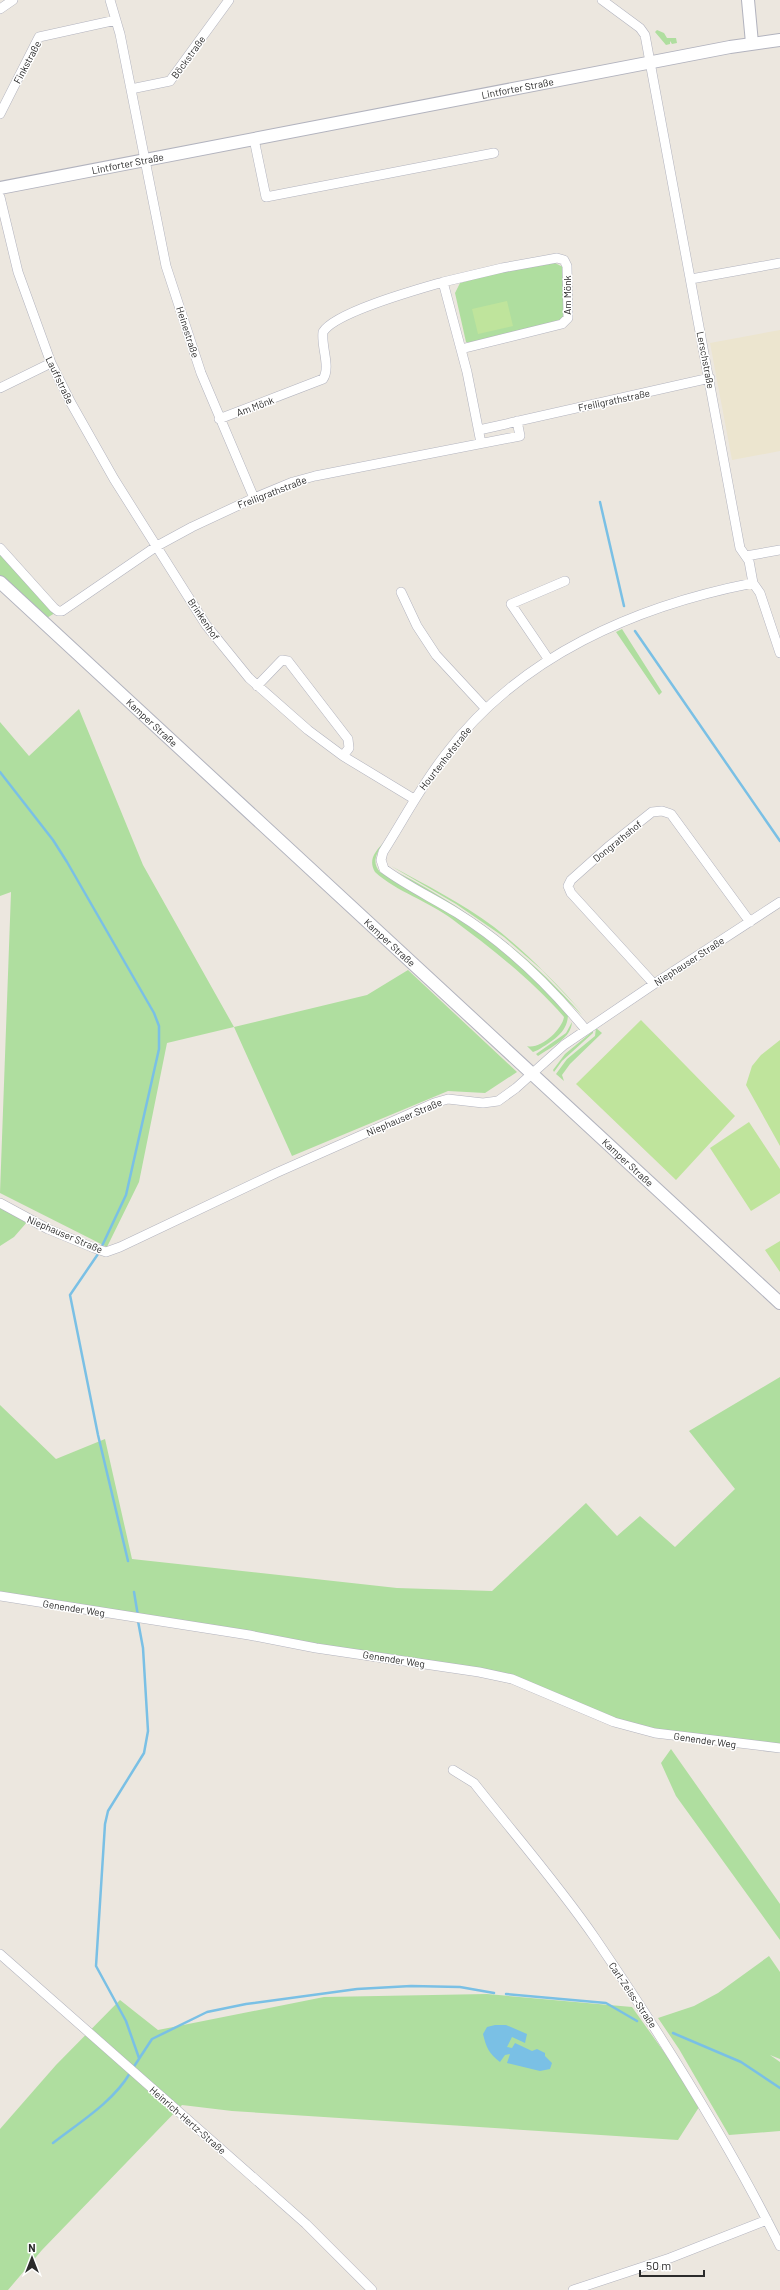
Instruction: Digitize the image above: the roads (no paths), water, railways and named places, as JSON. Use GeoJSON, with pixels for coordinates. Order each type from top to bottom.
{"type":"FeatureCollection","features":[{"type":"Feature","properties":{"kind":"main road"},"geometry":{"type":"LineString","coordinates":[[748,0],[752,43]]}},
{"type":"Feature","properties":{"kind":"main road","name":"Lintforter Straße"},"geometry":{"type":"LineString","coordinates":[[0,188],[650,62],[752,43],[780,40]]}},
{"type":"Feature","properties":{"kind":"main road","name":"Kamper Straße"},"geometry":{"type":"LineString","coordinates":[[0,582],[780,1303]]}},
{"type":"Feature","properties":{"kind":"street"},"geometry":{"type":"LineString","coordinates":[[0,9],[13,0]]}},
{"type":"Feature","properties":{"kind":"street"},"geometry":{"type":"LineString","coordinates":[[110,0],[116,20],[145,160]]}},
{"type":"Feature","properties":{"kind":"street","name":"Böckstraße"},"geometry":{"type":"LineString","coordinates":[[131,89],[170,81],[229,0]]}},
{"type":"Feature","properties":{"kind":"street","name":"Lerschstraße"},"geometry":{"type":"LineString","coordinates":[[602,0],[643,31],[710,378],[740,548],[746,556],[753,583],[760,593],[780,653]]}},
{"type":"Feature","properties":{"kind":"street","name":"Finkstraße"},"geometry":{"type":"LineString","coordinates":[[0,114],[39,37],[116,20]]}},
{"type":"Feature","properties":{"kind":"street"},"geometry":{"type":"LineString","coordinates":[[254,139],[266,197],[494,153]]}},
{"type":"Feature","properties":{"kind":"street","name":"Heinestraße"},"geometry":{"type":"LineString","coordinates":[[145,160],[166,266],[201,373],[219,419],[254,498]]}},
{"type":"Feature","properties":{"kind":"street","name":"Lauffstraße"},"geometry":{"type":"LineString","coordinates":[[0,197],[18,272],[52,363],[114,479],[151,540],[157,546]]}},
{"type":"Feature","properties":{"kind":"street","name":"Am Mönk"},"geometry":{"type":"LineString","coordinates":[[219,419],[315,384],[323,379],[327,373],[322,340],[323,332],[336,321],[382,302],[443,282],[502,268],[557,258],[564,260],[567,266],[568,318],[562,324],[461,349]]}},
{"type":"Feature","properties":{"kind":"street"},"geometry":{"type":"LineString","coordinates":[[690,279],[780,263]]}},
{"type":"Feature","properties":{"kind":"street"},"geometry":{"type":"LineString","coordinates":[[443,282],[461,349],[481,443]]}},
{"type":"Feature","properties":{"kind":"street"},"geometry":{"type":"LineString","coordinates":[[0,388],[52,363]]}},
{"type":"Feature","properties":{"kind":"street","name":"Freiligrathstraße"},"geometry":{"type":"LineString","coordinates":[[479,430],[710,378]]}},
{"type":"Feature","properties":{"kind":"street","name":"Freiligrathstraße"},"geometry":{"type":"LineString","coordinates":[[0,548],[31,585],[58,612],[68,608],[157,546],[254,498],[293,482],[315,476],[520,436],[517,421]]}},
{"type":"Feature","properties":{"kind":"street","name":"Brinkenhof"},"geometry":{"type":"LineString","coordinates":[[157,546],[206,625],[257,686],[308,730],[343,756],[414,799]]}},
{"type":"Feature","properties":{"kind":"street"},"geometry":{"type":"LineString","coordinates":[[746,556],[780,550]]}},
{"type":"Feature","properties":{"kind":"street"},"geometry":{"type":"LineString","coordinates":[[549,660],[511,604],[565,581]]}},
{"type":"Feature","properties":{"kind":"street","name":"Hourtenhofstraße"},"geometry":{"type":"LineString","coordinates":[[586,1030],[565,1004],[516,956],[458,914],[384,869],[381,860],[383,852],[414,799],[445,754],[486,709],[519,680],[549,660],[608,627],[644,612],[707,592],[753,583]]}},
{"type":"Feature","properties":{"kind":"street"},"geometry":{"type":"LineString","coordinates":[[401,592],[417,626],[436,655],[486,709]]}},
{"type":"Feature","properties":{"kind":"street"},"geometry":{"type":"LineString","coordinates":[[257,686],[282,660],[288,661],[348,738],[348,748],[343,756]]}},
{"type":"Feature","properties":{"kind":"street","name":"Dongrathshof"},"geometry":{"type":"LineString","coordinates":[[654,984],[571,893],[568,886],[572,880],[608,847],[652,812],[662,811],[671,814],[750,922]]}},
{"type":"Feature","properties":{"kind":"street","name":"Niephauser Straße"},"geometry":{"type":"LineString","coordinates":[[0,1203],[48,1229],[106,1252],[276,1173],[434,1103],[448,1099],[483,1103],[498,1101],[564,1045],[780,902]]}},
{"type":"Feature","properties":{"kind":"street","name":"Genender Weg"},"geometry":{"type":"LineString","coordinates":[[0,1596],[249,1635],[316,1648],[479,1672],[512,1679],[614,1722],[655,1733],[780,1748]]}},
{"type":"Feature","properties":{"kind":"street","name":"Carl-Zeiss-Straße"},"geometry":{"type":"LineString","coordinates":[[453,1770],[474,1783],[594,1937],[658,2034],[767,2220],[780,2246]]}},
{"type":"Feature","properties":{"kind":"street","name":"Heinrich-Hertz-Straße"},"geometry":{"type":"LineString","coordinates":[[0,1954],[306,2224],[372,2290]]}},
{"type":"Feature","properties":{"kind":"street"},"geometry":{"type":"LineString","coordinates":[[573,2290],[670,2258],[767,2220]]}},
{"type":"Feature","properties":{"kind":"water"},"geometry":{"type":"Polygon","coordinates":[[[506,2025],[527,2034],[525,2043],[512,2037],[507,2047],[512,2048],[515,2043],[532,2051],[537,2049],[545,2053],[545,2056],[552,2063],[550,2069],[540,2071],[507,2063],[510,2054],[505,2055],[500,2062],[496,2059],[488,2050],[483,2034],[487,2027],[506,2025]]]}},
{"type":"Feature","properties":{"kind":"waterway"},"geometry":{"type":"LineString","coordinates":[[600,502],[624,606]]}},
{"type":"Feature","properties":{"kind":"waterway"},"geometry":{"type":"LineString","coordinates":[[635,631],[780,841]]}},
{"type":"Feature","properties":{"kind":"waterway"},"geometry":{"type":"LineString","coordinates":[[0,772],[53,840],[67,862],[154,1013],[159,1026],[159,1049],[126,1195],[102,1246]]}},
{"type":"Feature","properties":{"kind":"waterway"},"geometry":{"type":"LineString","coordinates":[[98,1254],[70,1295],[98,1435],[128,1561]]}},
{"type":"Feature","properties":{"kind":"waterway"},"geometry":{"type":"LineString","coordinates":[[134,1592],[138,1616]]}},
{"type":"Feature","properties":{"kind":"waterway"},"geometry":{"type":"LineString","coordinates":[[138,1621],[143,1648],[148,1731],[144,1753],[108,1811],[105,1824],[96,1966],[126,2021],[139,2058]]}},
{"type":"Feature","properties":{"kind":"waterway"},"geometry":{"type":"LineString","coordinates":[[133,2068],[152,2039],[207,2012],[246,2004],[357,1989],[411,1986],[460,1987],[494,1993]]}},
{"type":"Feature","properties":{"kind":"waterway"},"geometry":{"type":"LineString","coordinates":[[506,1994],[606,2003],[637,2021]]}},
{"type":"Feature","properties":{"kind":"waterway"},"geometry":{"type":"LineString","coordinates":[[673,2033],[741,2062],[780,2088]]}},
{"type":"Feature","properties":{"kind":"waterway"},"geometry":{"type":"LineString","coordinates":[[53,2143],[85,2119],[115,2093],[130,2073]]}}]}
